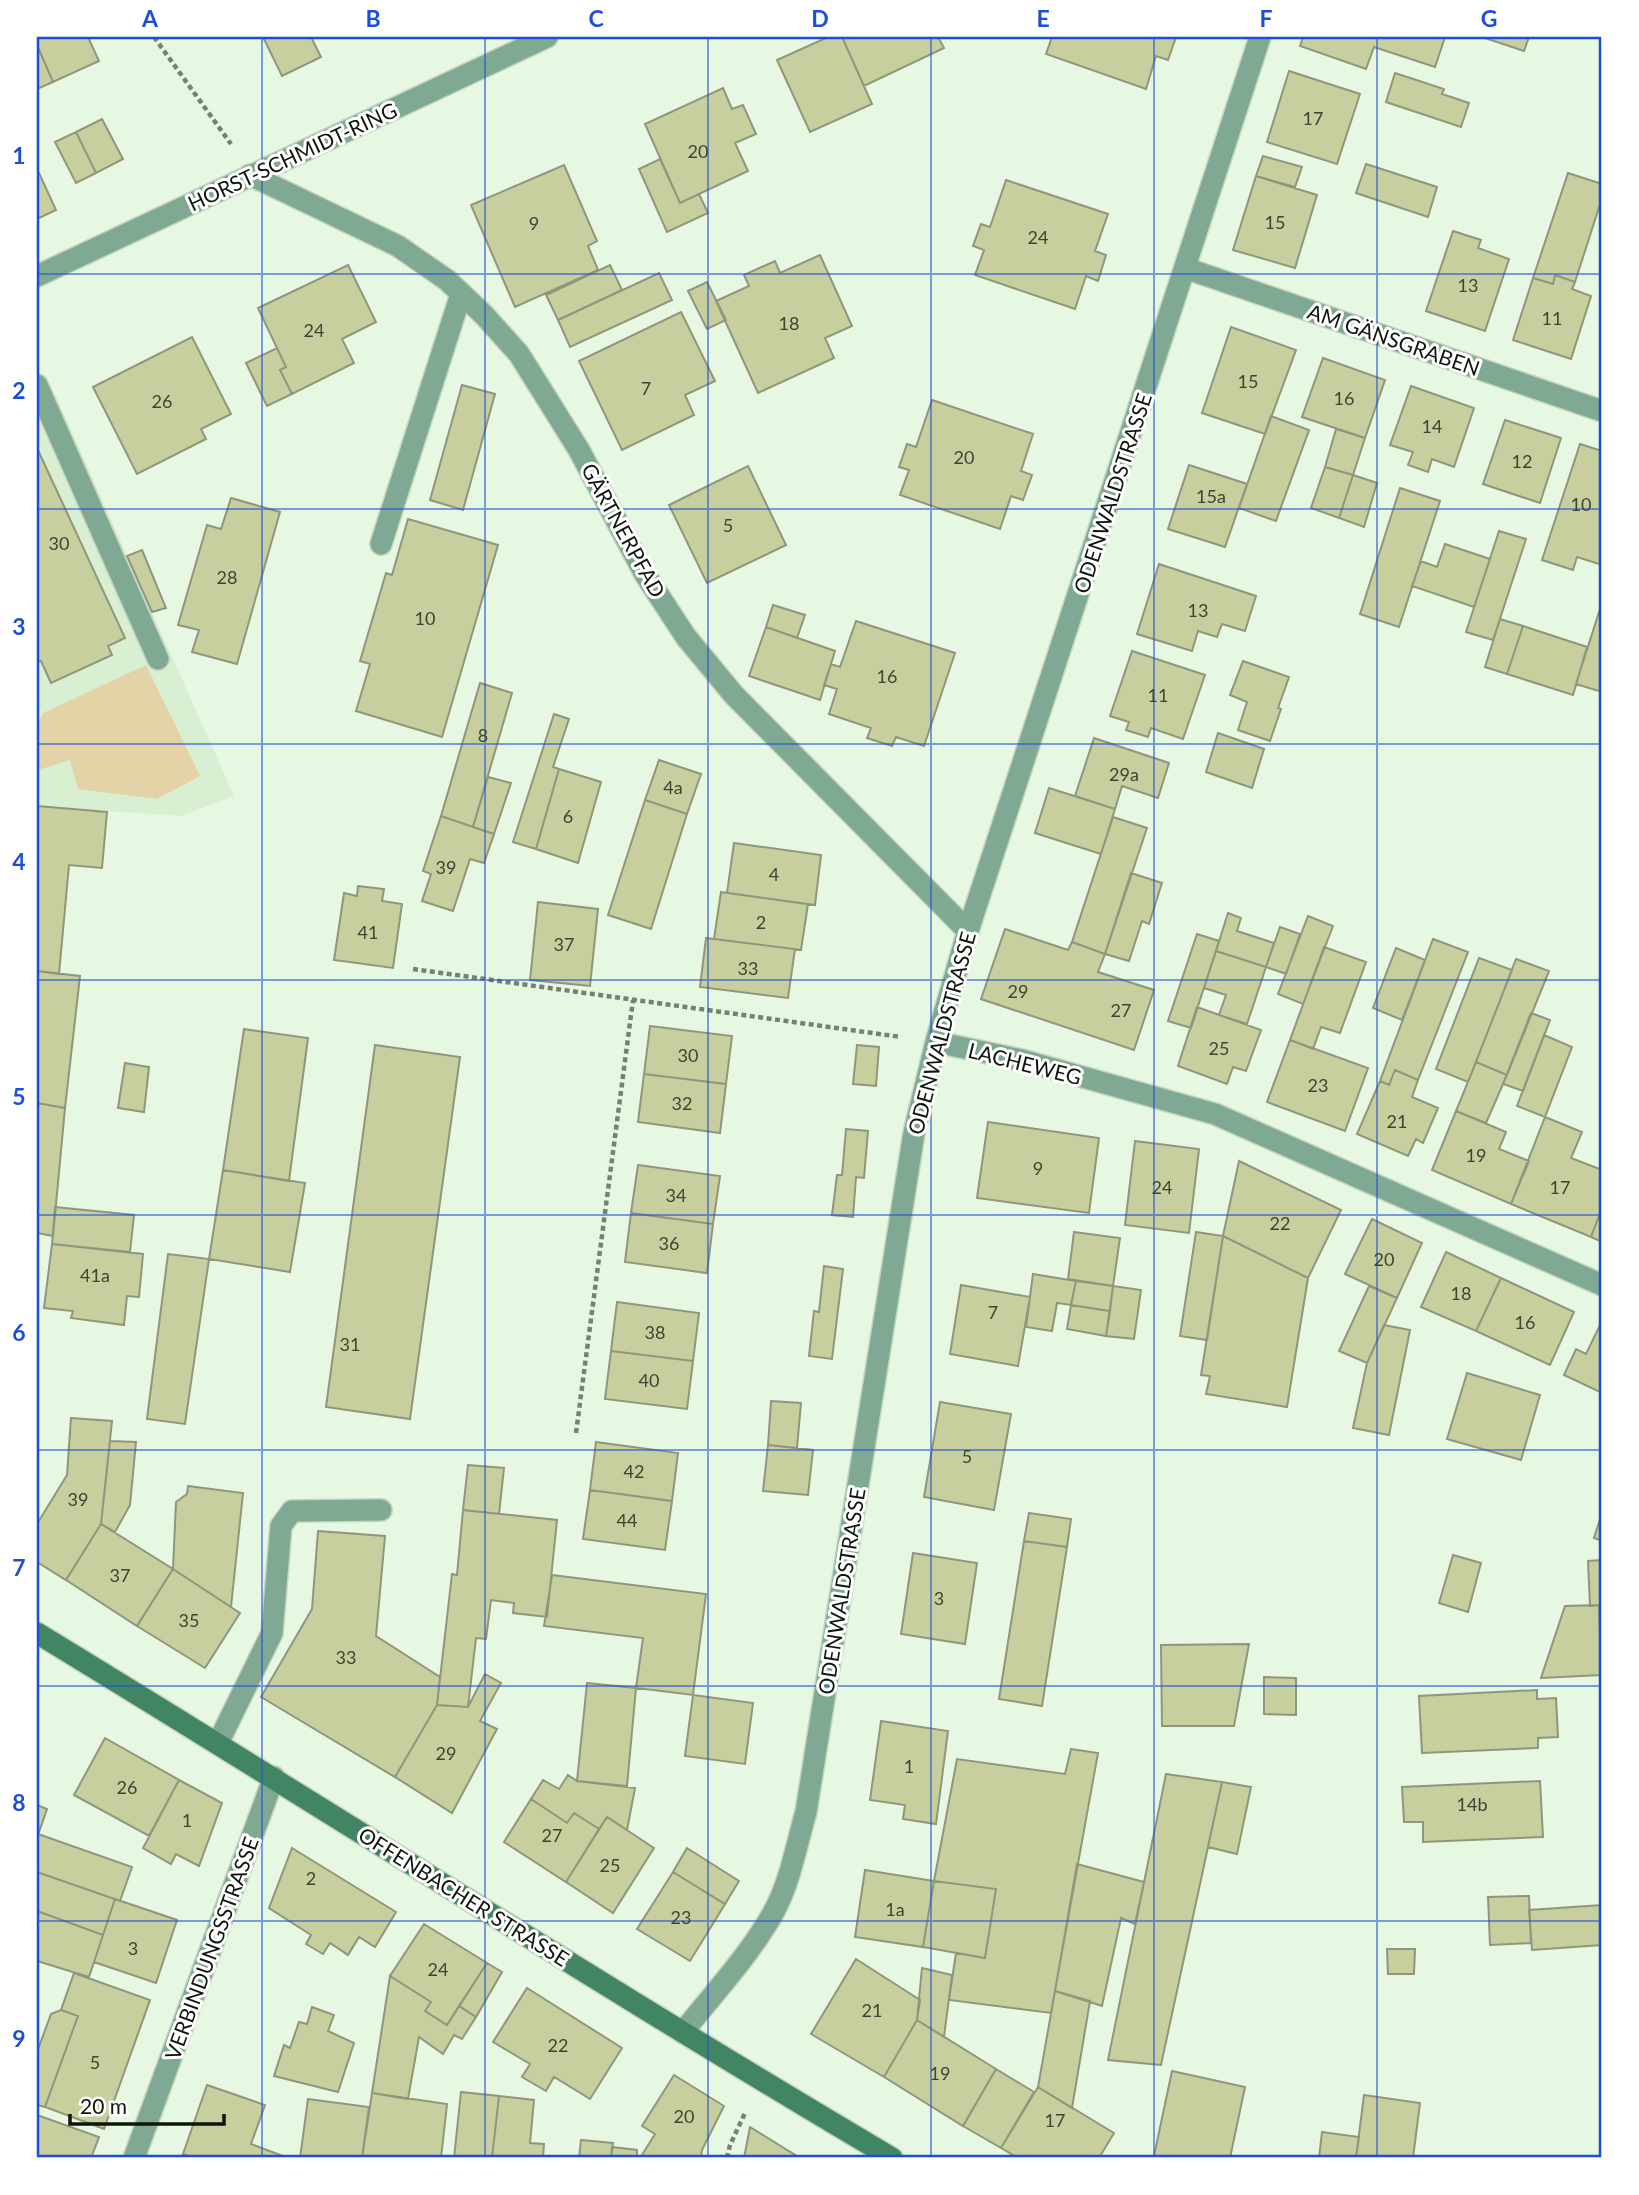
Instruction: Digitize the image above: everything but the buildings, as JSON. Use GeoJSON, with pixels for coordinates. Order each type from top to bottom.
{"type":"FeatureCollection","features":[{"type":"Feature","properties":{"kind":"street","name":"HORST-SCHMIDT-RING"},"geometry":{"type":"LineString","coordinates":[[37,276],[547,37]]}},
{"type":"Feature","properties":{"kind":"street","name":"ODENWALDSTRASSE"},"geometry":{"type":"LineString","coordinates":[[683,2032],[750,1948],[773,1914],[787,1881],[806,1812],[914,1133],[936,1042],[968,931],[1260,37]]}},
{"type":"Feature","properties":{"kind":"street","name":"GÄRTNERPFAD"},"geometry":{"type":"LineString","coordinates":[[250,176],[398,246],[447,280],[484,315],[519,354],[579,450],[646,576],[686,637],[734,695],[968,931]]}},
{"type":"Feature","properties":{"kind":"street","name":"AM GÄNSGRABEN"},"geometry":{"type":"LineString","coordinates":[[1185,268],[1602,411]]}},
{"type":"Feature","properties":{"kind":"street"},"geometry":{"type":"LineString","coordinates":[[381,544],[461,295]]}},
{"type":"Feature","properties":{"kind":"street"},"geometry":{"type":"LineString","coordinates":[[37,385],[158,659]]}},
{"type":"Feature","properties":{"kind":"street","name":"LACHEWEG"},"geometry":{"type":"LineString","coordinates":[[936,1042],[1022,1060],[1214,1114],[1602,1285]]}},
{"type":"Feature","properties":{"kind":"street"},"geometry":{"type":"LineString","coordinates":[[218,1743],[272,1633],[281,1526],[292,1511],[381,1510]]}},
{"type":"Feature","properties":{"kind":"street","name":"OFFENBACHER STRASSE"},"geometry":{"type":"LineString","coordinates":[[37,1633],[764,2082],[892,2158]]}},
{"type":"Feature","properties":{"kind":"street","name":"VERBINDUNGSSTRASSE"},"geometry":{"type":"LineString","coordinates":[[134,2158],[274,1777]]}},
{"type":"Feature","properties":{"kind":"path"},"geometry":{"type":"LineString","coordinates":[[154,37],[226,134]]}},
{"type":"Feature","properties":{"kind":"path"},"geometry":{"type":"LineString","coordinates":[[413,969],[936,1042]]}},
{"type":"Feature","properties":{"kind":"path"},"geometry":{"type":"LineString","coordinates":[[576,1433],[633,1000]]}},
{"type":"Feature","properties":{"kind":"path"},"geometry":{"type":"LineString","coordinates":[[727,2158],[741,2120],[764,2082]]}},
{"type":"Feature","properties":{"kind":"shaded area"},"geometry":{"type":"Polygon","coordinates":[[[55,394],[234,796],[181,816],[37,806],[37,404],[55,394]]]}},
{"type":"Feature","properties":{"kind":"shaded area"},"geometry":{"type":"Polygon","coordinates":[[[146,665],[200,776],[157,799],[78,789],[70,760],[38,770],[37,725],[43,713],[146,665]]]}}]}
